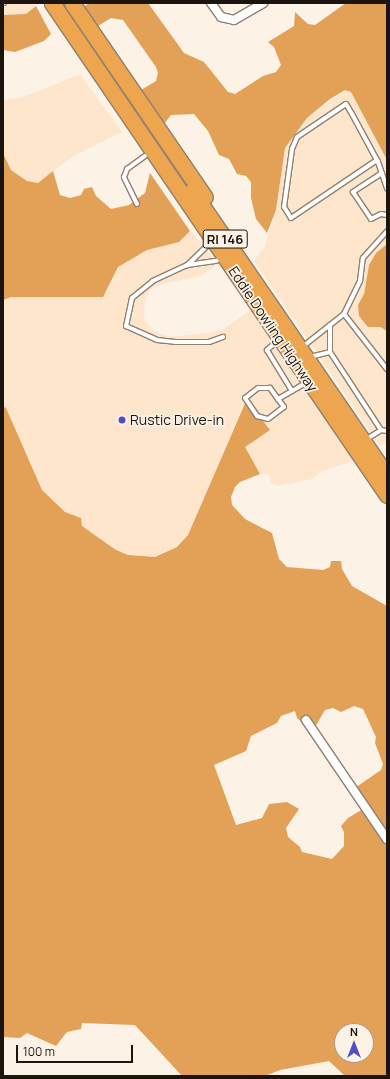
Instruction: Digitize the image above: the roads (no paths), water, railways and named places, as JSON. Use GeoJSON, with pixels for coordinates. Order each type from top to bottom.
{"type":"FeatureCollection","features":[{"type":"Feature","properties":{"kind":"highway"},"geometry":{"type":"LineString","coordinates":[[40,3],[275,343],[311,386]]}},
{"type":"Feature","properties":{"kind":"highway","name":"Eddie Dowling Highway"},"geometry":{"type":"LineString","coordinates":[[52,3],[387,496]]}},
{"type":"Feature","properties":{"kind":"highway","name":"Eddie Dowling Highway"},"geometry":{"type":"LineString","coordinates":[[63,3],[387,476]]}},
{"type":"Feature","properties":{"kind":"highway"},"geometry":{"type":"LineString","coordinates":[[72,3],[310,350],[376,434],[387,461]]}},
{"type":"Feature","properties":{"kind":"street"},"geometry":{"type":"LineString","coordinates":[[211,3],[221,18],[234,20],[262,3]]}},
{"type":"Feature","properties":{"kind":"street"},"geometry":{"type":"LineString","coordinates":[[306,720],[387,839]]}},
{"type":"Feature","properties":{"kind":"lane"},"geometry":{"type":"LineString","coordinates":[[377,160],[291,218],[284,206],[292,149],[297,137],[346,104],[377,160],[387,188]]}},
{"type":"Feature","properties":{"kind":"lane"},"geometry":{"type":"LineString","coordinates":[[138,204],[124,177],[127,170],[145,156]]}},
{"type":"Feature","properties":{"kind":"lane"},"geometry":{"type":"LineString","coordinates":[[382,173],[353,192],[370,219],[382,214],[387,215]]}},
{"type":"Feature","properties":{"kind":"lane"},"geometry":{"type":"LineString","coordinates":[[310,350],[330,325],[344,314],[360,281],[363,258],[387,231]]}},
{"type":"Feature","properties":{"kind":"lane"},"geometry":{"type":"LineString","coordinates":[[187,265],[207,246]]}},
{"type":"Feature","properties":{"kind":"lane"},"geometry":{"type":"LineString","coordinates":[[217,261],[187,265],[153,280],[132,298],[126,326],[157,340],[202,342],[223,337]]}},
{"type":"Feature","properties":{"kind":"lane"},"geometry":{"type":"LineString","coordinates":[[344,314],[387,368]]}},
{"type":"Feature","properties":{"kind":"lane"},"geometry":{"type":"LineString","coordinates":[[330,325],[330,352],[376,434],[387,430]]}},
{"type":"Feature","properties":{"kind":"lane"},"geometry":{"type":"LineString","coordinates":[[275,343],[267,350],[292,390]]}},
{"type":"Feature","properties":{"kind":"lane"},"geometry":{"type":"LineString","coordinates":[[310,350],[330,352]]}},
{"type":"Feature","properties":{"kind":"lane"},"geometry":{"type":"LineString","coordinates":[[278,399],[292,390],[311,386]]}},
{"type":"Feature","properties":{"kind":"lane"},"geometry":{"type":"LineString","coordinates":[[258,388],[270,388],[278,399],[284,407],[268,419],[257,416],[245,398],[258,388]]}},
{"type":"Feature","properties":{"kind":"place","name":"Rustic Drive-in"},"geometry":{"type":"Point","coordinates":[122,420]}}]}
